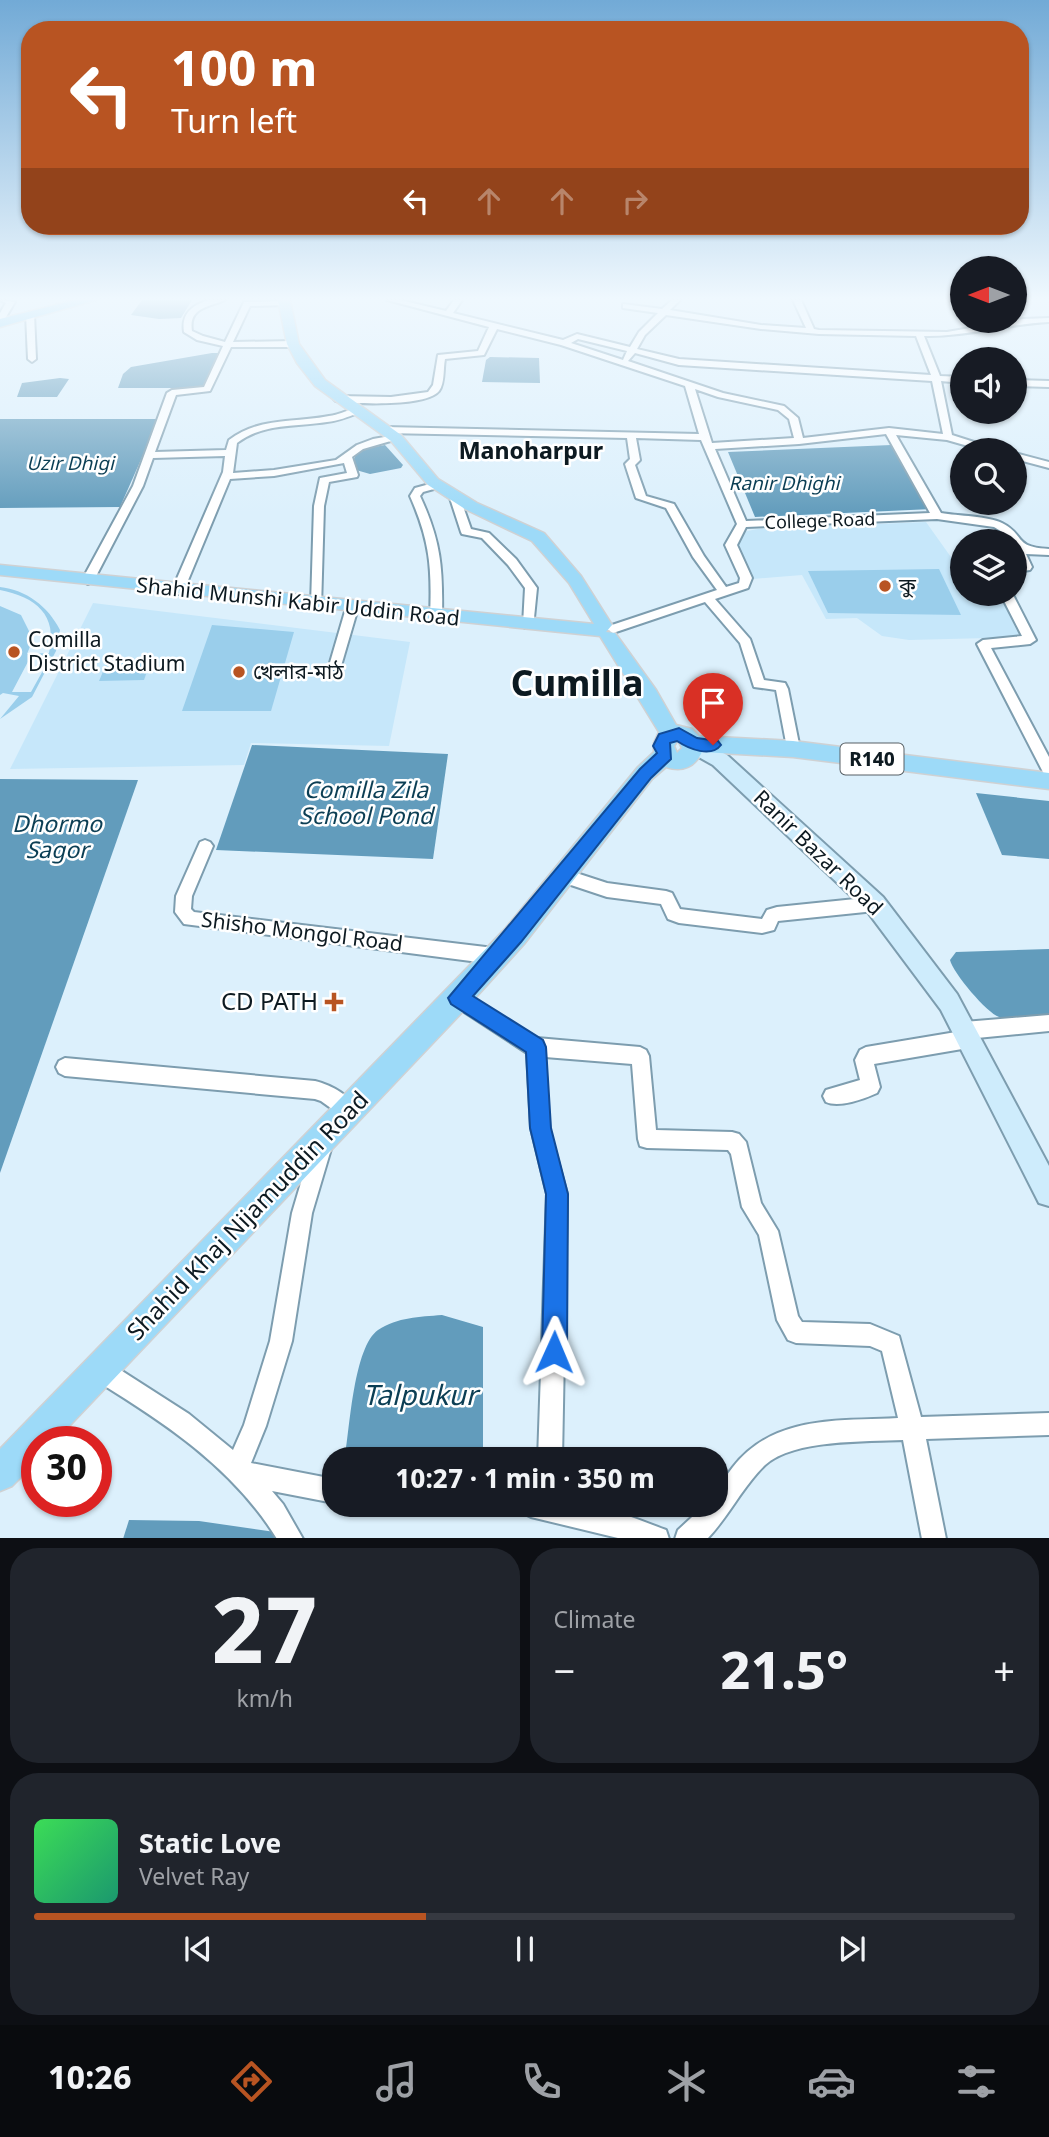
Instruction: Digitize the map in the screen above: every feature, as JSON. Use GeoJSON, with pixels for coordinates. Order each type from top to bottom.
{"type":"FeatureCollection","features":[{"type":"Feature","properties":{"kind":"main road"},"geometry":{"type":"LineString","coordinates":[[312,372],[339,399],[390,434],[437,485],[471,506],[538,537],[575,580],[649,695],[675,760],[686,759],[693,754],[694,745]]}},
{"type":"Feature","properties":{"kind":"main road","name":"Shahid Munshi Kabir Uddin Road"},"geometry":{"type":"LineString","coordinates":[[0,570],[436,617],[606,630]]}},
{"type":"Feature","properties":{"kind":"main road","name":"Shahid Khaj Nijamuddin Road"},"geometry":{"type":"LineString","coordinates":[[0,1474],[458,998],[564,876],[668,745]]}},
{"type":"Feature","properties":{"kind":"main road","name":"R140"},"geometry":{"type":"LineString","coordinates":[[694,745],[793,749],[1049,781]]}},
{"type":"Feature","properties":{"kind":"main road","name":"Ranir Bazar Road"},"geometry":{"type":"LineString","coordinates":[[694,745],[720,760],[875,904],[949,1002],[1043,1168],[1049,1193]]}},
{"type":"Feature","properties":{"kind":"street"},"geometry":{"type":"LineString","coordinates":[[88,580],[138,486],[172,393],[207,389],[215,372]]}},
{"type":"Feature","properties":{"kind":"street"},"geometry":{"type":"LineString","coordinates":[[339,399],[418,399],[432,394],[436,389],[439,372]]}},
{"type":"Feature","properties":{"kind":"street"},"geometry":{"type":"LineString","coordinates":[[650,372],[689,385],[781,408],[793,418],[799,441]]}},
{"type":"Feature","properties":{"kind":"street"},"geometry":{"type":"LineString","coordinates":[[832,372],[950,379]]}},
{"type":"Feature","properties":{"kind":"street"},"geometry":{"type":"LineString","coordinates":[[934,372],[947,437]]}},
{"type":"Feature","properties":{"kind":"street"},"geometry":{"type":"LineString","coordinates":[[1027,383],[1049,384]]}},
{"type":"Feature","properties":{"kind":"street"},"geometry":{"type":"LineString","coordinates":[[689,385],[707,441],[742,524]]}},
{"type":"Feature","properties":{"kind":"street"},"geometry":{"type":"LineString","coordinates":[[178,590],[227,476],[232,442],[247,430],[270,424],[321,421],[355,411]]}},
{"type":"Feature","properties":{"kind":"street"},"geometry":{"type":"LineString","coordinates":[[888,430],[937,516]]}},
{"type":"Feature","properties":{"kind":"street"},"geometry":{"type":"LineString","coordinates":[[227,476],[274,473],[339,463],[390,434],[631,435],[707,441],[799,441],[888,430],[951,438]]}},
{"type":"Feature","properties":{"kind":"street"},"geometry":{"type":"LineString","coordinates":[[631,435],[635,460],[630,464],[640,498],[670,506],[699,557],[724,592]]}},
{"type":"Feature","properties":{"kind":"street"},"geometry":{"type":"LineString","coordinates":[[150,455],[230,453]]}},
{"type":"Feature","properties":{"kind":"street"},"geometry":{"type":"LineString","coordinates":[[317,605],[319,506],[324,480],[353,475],[347,457]]}},
{"type":"Feature","properties":{"kind":"street"},"geometry":{"type":"LineString","coordinates":[[1027,459],[1049,465]]}},
{"type":"Feature","properties":{"kind":"street"},"geometry":{"type":"LineString","coordinates":[[436,617],[438,556],[431,528],[415,496],[419,490],[437,485]]}},
{"type":"Feature","properties":{"kind":"street"},"geometry":{"type":"LineString","coordinates":[[454,495],[466,532],[485,535],[525,577],[531,588],[529,625]]}},
{"type":"Feature","properties":{"kind":"street","name":"College Road"},"geometry":{"type":"LineString","coordinates":[[606,630],[708,598],[747,582],[730,545],[742,524],[937,516],[997,524],[1005,529]]}},
{"type":"Feature","properties":{"kind":"street"},"geometry":{"type":"LineString","coordinates":[[1027,547],[1049,552]]}},
{"type":"Feature","properties":{"kind":"street"},"geometry":{"type":"LineString","coordinates":[[708,598],[746,642],[759,684],[780,686],[782,689],[793,749]]}},
{"type":"Feature","properties":{"kind":"street"},"geometry":{"type":"LineString","coordinates":[[1013,606],[1030,640],[983,644],[1049,770]]}},
{"type":"Feature","properties":{"kind":"street"},"geometry":{"type":"LineString","coordinates":[[335,666],[352,608]]}},
{"type":"Feature","properties":{"kind":"street","name":"Shisho Mongol Road"},"geometry":{"type":"LineString","coordinates":[[205,846],[184,895],[183,912],[190,919],[494,956]]}},
{"type":"Feature","properties":{"kind":"street"},"geometry":{"type":"LineString","coordinates":[[564,876],[607,890],[666,898],[674,914],[679,916],[762,926],[768,925],[773,915],[777,914],[875,904]]}},
{"type":"Feature","properties":{"kind":"street"},"geometry":{"type":"LineString","coordinates":[[458,998],[536,1047],[637,1054],[642,1059],[647,1139],[732,1141],[739,1149],[752,1207],[768,1231],[788,1320],[796,1332],[870,1335],[891,1344],[912,1427],[934,1538]]}},
{"type":"Feature","properties":{"kind":"street"},"geometry":{"type":"LineString","coordinates":[[832,1096],[869,1090],[871,1081],[864,1060],[872,1054],[966,1035],[1049,1023]]}},
{"type":"Feature","properties":{"kind":"street"},"geometry":{"type":"LineString","coordinates":[[536,1047],[540,1128],[557,1194],[550,1447]]}},
{"type":"Feature","properties":{"kind":"street"},"geometry":{"type":"LineString","coordinates":[[65,1067],[315,1090],[326,1093],[349,1112]]}},
{"type":"Feature","properties":{"kind":"street"},"geometry":{"type":"LineString","coordinates":[[239,1470],[281,1341],[302,1213],[324,1138]]}},
{"type":"Feature","properties":{"kind":"street"},"geometry":{"type":"LineString","coordinates":[[100,1370],[138,1393],[239,1470],[291,1538]]}},
{"type":"Feature","properties":{"kind":"street"},"geometry":{"type":"LineString","coordinates":[[687,1538],[701,1530],[760,1456],[789,1438],[912,1427],[1049,1424]]}},
{"type":"Feature","properties":{"kind":"street"},"geometry":{"type":"LineString","coordinates":[[239,1470],[322,1488]]}},
{"type":"Feature","properties":{"kind":"street"},"geometry":{"type":"LineString","coordinates":[[582,1517],[657,1538]]}},
{"type":"Feature","properties":{"kind":"shaded area","name":"কু"},"geometry":{"type":"Polygon","coordinates":[[[926,522],[950,556],[950,606],[1008,606],[1024,637],[909,640],[882,636],[857,618],[826,619],[802,575],[753,579],[736,548],[742,532],[758,529],[926,522]]]}},
{"type":"Feature","properties":{"kind":"shaded area"},"geometry":{"type":"Polygon","coordinates":[[[939,569],[950,592],[950,606],[957,606],[961,615],[828,613],[808,571],[939,569]]]}},
{"type":"Feature","properties":{"kind":"shaded area","name":"Comilla District Stadium"},"geometry":{"type":"Polygon","coordinates":[[[0,587],[10,589],[35,601],[43,607],[60,630],[56,651],[32,697],[0,719],[19,696],[3,693],[0,695],[0,606],[21,615],[33,639],[27,654],[49,653],[51,640],[47,618],[34,603],[0,590],[0,587]],[[31,656],[12,692],[31,692],[51,656],[31,656]]]}},
{"type":"Feature","properties":{"kind":"shaded area"},"geometry":{"type":"Polygon","coordinates":[[[93,603],[410,642],[389,746],[251,743],[244,765],[10,769],[93,603]]]}},
{"type":"Feature","properties":{"kind":"shaded area","name":"খেলার-মাঠ"},"geometry":{"type":"Polygon","coordinates":[[[212,625],[294,632],[271,711],[182,711],[212,625]]]}},
{"type":"Feature","properties":{"kind":"shaded area"},"geometry":{"type":"Polygon","coordinates":[[[108,660],[151,660],[144,680],[99,681],[108,660]]]}},
{"type":"Feature","properties":{"kind":"water"},"geometry":{"type":"Polygon","coordinates":[[[126,372],[212,372],[205,388],[118,388],[126,372]]]}},
{"type":"Feature","properties":{"kind":"water"},"geometry":{"type":"Polygon","coordinates":[[[484,372],[540,372],[540,383],[482,382],[484,372]]]}},
{"type":"Feature","properties":{"kind":"water"},"geometry":{"type":"Polygon","coordinates":[[[69,379],[57,397],[17,397],[22,383],[69,379]]]}},
{"type":"Feature","properties":{"kind":"water","name":"Uzir Dhigi"},"geometry":{"type":"Polygon","coordinates":[[[0,419],[159,419],[120,507],[0,508],[0,419]]]}},
{"type":"Feature","properties":{"kind":"water"},"geometry":{"type":"Polygon","coordinates":[[[385,445],[403,465],[401,468],[370,474],[356,470],[353,461],[358,450],[385,445]]]}},
{"type":"Feature","properties":{"kind":"water","name":"Ranir Dhighi"},"geometry":{"type":"Polygon","coordinates":[[[891,445],[932,509],[755,517],[728,452],[891,445]]]}},
{"type":"Feature","properties":{"kind":"water","name":"Comilla Zila School Pond"},"geometry":{"type":"Polygon","coordinates":[[[252,745],[448,754],[433,859],[216,850],[252,745]]]}},
{"type":"Feature","properties":{"kind":"water","name":"Dhormo Sagor"},"geometry":{"type":"Polygon","coordinates":[[[0,779],[138,780],[0,1173],[0,779]]]}},
{"type":"Feature","properties":{"kind":"water"},"geometry":{"type":"Polygon","coordinates":[[[976,793],[1049,801],[1049,859],[1002,855],[976,793]]]}},
{"type":"Feature","properties":{"kind":"water"},"geometry":{"type":"Polygon","coordinates":[[[1049,949],[1049,1016],[1011,1019],[999,1017],[979,1001],[950,960],[956,952],[1049,949]]]}},
{"type":"Feature","properties":{"kind":"water","name":"Talpukur"},"geometry":{"type":"Polygon","coordinates":[[[442,1315],[483,1327],[483,1447],[346,1447],[351,1407],[363,1353],[378,1330],[409,1318],[442,1315]]]}},
{"type":"Feature","properties":{"kind":"water"},"geometry":{"type":"Polygon","coordinates":[[[129,1520],[199,1521],[275,1532],[274,1538],[123,1538],[129,1520]]]}},
{"type":"Feature","properties":{"kind":"place","name":"কু"},"geometry":{"type":"Point","coordinates":[885,586]}},
{"type":"Feature","properties":{"kind":"place","name":"Comilla District Stadium"},"geometry":{"type":"Point","coordinates":[14,652]}},
{"type":"Feature","properties":{"kind":"place","name":"খেলার-মাঠ"},"geometry":{"type":"Point","coordinates":[239,672]}},
{"type":"Feature","properties":{"kind":"place","name":"CD PATH"},"geometry":{"type":"Point","coordinates":[334,1002]}},
{"type":"Feature","properties":{"kind":"district","name":"Manoharpur"},"geometry":{"type":"Point","coordinates":[531,451]}},
{"type":"Feature","properties":{"kind":"district","name":"Cumilla"},"geometry":{"type":"Point","coordinates":[577,684]}},
{"type":"Feature","properties":{"kind":"route"},"geometry":{"type":"LineString","coordinates":[[554,1352],[557,1194],[540,1128],[536,1047],[458,998],[515,936],[645,773],[665,755],[661,746],[664,738],[679,734],[689,738],[694,744],[713,745]]}}]}
